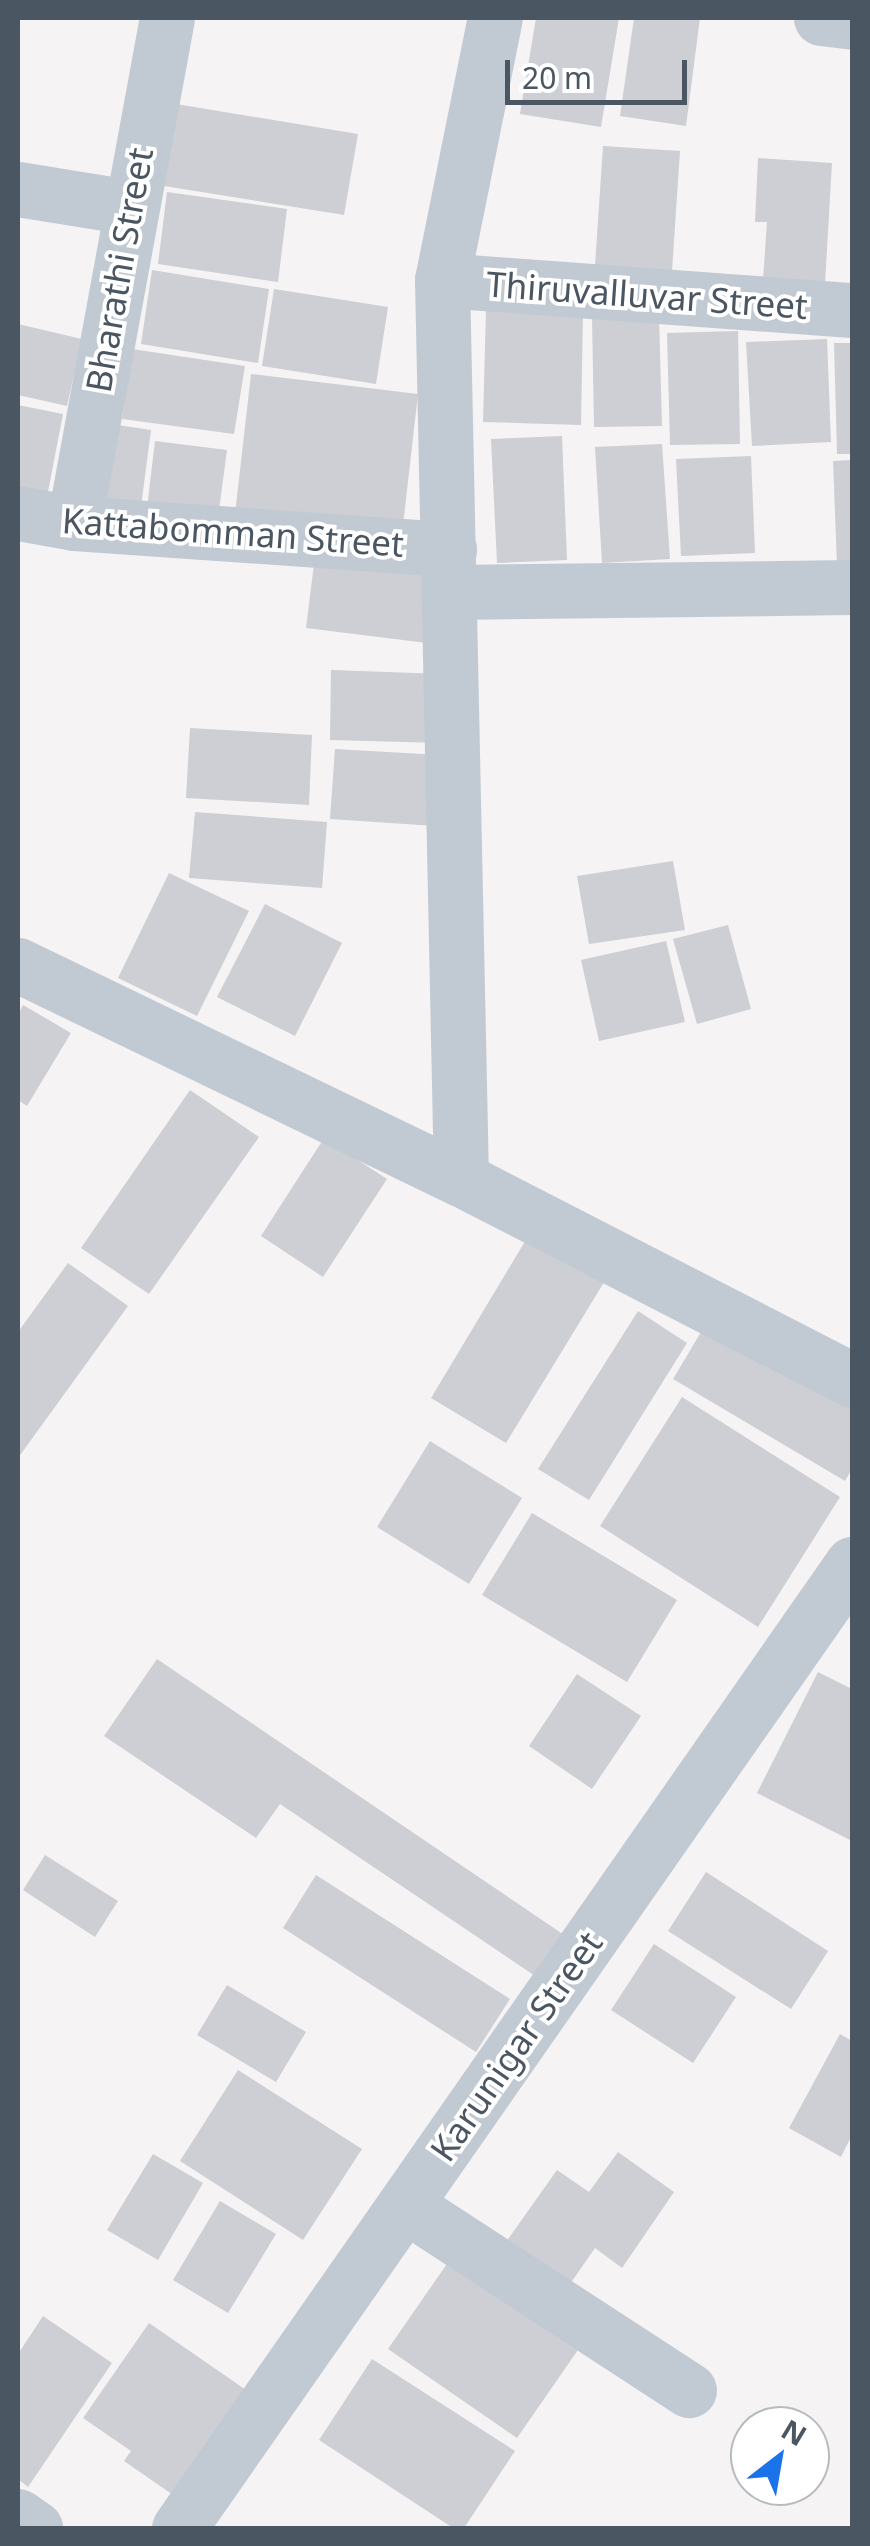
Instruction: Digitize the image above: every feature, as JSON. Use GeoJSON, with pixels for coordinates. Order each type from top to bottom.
{"type":"FeatureCollection","features":[{"type":"Feature","properties":{"kind":"street","name":"Bharathi Street"},"geometry":{"type":"LineString","coordinates":[[74,523],[129,207],[167,18]]}},
{"type":"Feature","properties":{"kind":"street"},"geometry":{"type":"LineString","coordinates":[[461,1179],[442,280],[495,18]]}},
{"type":"Feature","properties":{"kind":"street"},"geometry":{"type":"LineString","coordinates":[[822,18],[852,22]]}},
{"type":"Feature","properties":{"kind":"street"},"geometry":{"type":"LineString","coordinates":[[18,189],[129,207]]}},
{"type":"Feature","properties":{"kind":"street","name":"Thiruvalluvar Street"},"geometry":{"type":"LineString","coordinates":[[442,280],[852,310]]}},
{"type":"Feature","properties":{"kind":"street","name":"Kattabomman Street"},"geometry":{"type":"LineString","coordinates":[[18,513],[450,571],[852,587]]}},
{"type":"Feature","properties":{"kind":"street"},"geometry":{"type":"LineString","coordinates":[[18,964],[461,1179],[852,1380]]}},
{"type":"Feature","properties":{"kind":"street","name":"Karunigar Street"},"geometry":{"type":"LineString","coordinates":[[179,2528],[852,1564]]}},
{"type":"Feature","properties":{"kind":"street"},"geometry":{"type":"LineString","coordinates":[[405,2205],[689,2390]]}},
{"type":"Feature","properties":{"kind":"street"},"geometry":{"type":"LineString","coordinates":[[18,2516],[35,2528]]}},
{"type":"Feature","properties":{"kind":"building"},"geometry":{"type":"Polygon","coordinates":[[[536,18],[619,18],[601,127],[520,114],[536,18]]]}},
{"type":"Feature","properties":{"kind":"building"},"geometry":{"type":"Polygon","coordinates":[[[634,18],[700,18],[686,126],[620,116],[634,18]]]}},
{"type":"Feature","properties":{"kind":"building"},"geometry":{"type":"Polygon","coordinates":[[[176,104],[358,134],[344,215],[164,186],[176,104]]]}},
{"type":"Feature","properties":{"kind":"building"},"geometry":{"type":"Polygon","coordinates":[[[603,146],[680,151],[672,271],[595,266],[603,146]]]}},
{"type":"Feature","properties":{"kind":"building"},"geometry":{"type":"Polygon","coordinates":[[[758,158],[832,163],[825,284],[763,280],[767,222],[755,222],[758,158]]]}},
{"type":"Feature","properties":{"kind":"building"},"geometry":{"type":"Polygon","coordinates":[[[167,192],[287,209],[278,282],[158,264],[167,192]]]}},
{"type":"Feature","properties":{"kind":"building"},"geometry":{"type":"Polygon","coordinates":[[[152,270],[269,289],[258,363],[141,344],[152,270]]]}},
{"type":"Feature","properties":{"kind":"building"},"geometry":{"type":"Polygon","coordinates":[[[274,289],[388,307],[376,384],[262,366],[274,289]]]}},
{"type":"Feature","properties":{"kind":"building"},"geometry":{"type":"Polygon","coordinates":[[[486,310],[583,313],[581,425],[483,422],[486,310]]]}},
{"type":"Feature","properties":{"kind":"building"},"geometry":{"type":"Polygon","coordinates":[[[659,315],[662,426],[594,427],[592,316],[659,315]]]}},
{"type":"Feature","properties":{"kind":"building"},"geometry":{"type":"Polygon","coordinates":[[[18,324],[82,339],[67,406],[18,395],[18,324]]]}},
{"type":"Feature","properties":{"kind":"building"},"geometry":{"type":"Polygon","coordinates":[[[738,331],[740,444],[670,445],[667,333],[738,331]]]}},
{"type":"Feature","properties":{"kind":"building"},"geometry":{"type":"Polygon","coordinates":[[[827,339],[831,442],[752,446],[746,342],[827,339]]]}},
{"type":"Feature","properties":{"kind":"building"},"geometry":{"type":"Polygon","coordinates":[[[834,343],[852,343],[852,454],[837,454],[834,343]]]}},
{"type":"Feature","properties":{"kind":"building"},"geometry":{"type":"Polygon","coordinates":[[[132,349],[245,366],[234,434],[122,419],[132,349]]]}},
{"type":"Feature","properties":{"kind":"building"},"geometry":{"type":"Polygon","coordinates":[[[251,374],[418,394],[402,534],[235,514],[251,374]]]}},
{"type":"Feature","properties":{"kind":"building"},"geometry":{"type":"Polygon","coordinates":[[[18,405],[63,414],[47,497],[18,491],[18,405]]]}},
{"type":"Feature","properties":{"kind":"building"},"geometry":{"type":"Polygon","coordinates":[[[111,424],[151,430],[141,507],[99,501],[111,424]]]}},
{"type":"Feature","properties":{"kind":"building"},"geometry":{"type":"Polygon","coordinates":[[[562,436],[567,560],[497,563],[491,439],[562,436]]]}},
{"type":"Feature","properties":{"kind":"building"},"geometry":{"type":"Polygon","coordinates":[[[155,441],[227,450],[218,518],[147,508],[155,441]]]}},
{"type":"Feature","properties":{"kind":"building"},"geometry":{"type":"Polygon","coordinates":[[[662,444],[670,559],[602,563],[595,447],[662,444]]]}},
{"type":"Feature","properties":{"kind":"building"},"geometry":{"type":"Polygon","coordinates":[[[751,456],[755,553],[681,556],[676,459],[751,456]]]}},
{"type":"Feature","properties":{"kind":"building"},"geometry":{"type":"Polygon","coordinates":[[[852,460],[852,564],[837,565],[833,461],[852,460]]]}},
{"type":"Feature","properties":{"kind":"building"},"geometry":{"type":"Polygon","coordinates":[[[315,556],[436,571],[427,643],[306,628],[315,556]]]}},
{"type":"Feature","properties":{"kind":"building"},"geometry":{"type":"Polygon","coordinates":[[[331,670],[443,674],[441,743],[330,740],[331,670]]]}},
{"type":"Feature","properties":{"kind":"building"},"geometry":{"type":"Polygon","coordinates":[[[190,728],[312,735],[309,805],[186,798],[190,728]]]}},
{"type":"Feature","properties":{"kind":"building"},"geometry":{"type":"Polygon","coordinates":[[[335,749],[440,755],[435,826],[330,819],[335,749]]]}},
{"type":"Feature","properties":{"kind":"building"},"geometry":{"type":"Polygon","coordinates":[[[195,812],[327,822],[322,888],[189,878],[195,812]]]}},
{"type":"Feature","properties":{"kind":"building"},"geometry":{"type":"Polygon","coordinates":[[[673,861],[685,930],[589,944],[577,876],[673,861]]]}},
{"type":"Feature","properties":{"kind":"building"},"geometry":{"type":"Polygon","coordinates":[[[169,873],[249,911],[197,1016],[118,978],[169,873]]]}},
{"type":"Feature","properties":{"kind":"building"},"geometry":{"type":"Polygon","coordinates":[[[265,904],[342,943],[295,1036],[217,997],[265,904]]]}},
{"type":"Feature","properties":{"kind":"building"},"geometry":{"type":"Polygon","coordinates":[[[728,925],[751,1009],[697,1024],[673,939],[728,925]]]}},
{"type":"Feature","properties":{"kind":"building"},"geometry":{"type":"Polygon","coordinates":[[[666,941],[685,1022],[599,1041],[581,960],[666,941]]]}},
{"type":"Feature","properties":{"kind":"building"},"geometry":{"type":"Polygon","coordinates":[[[23,1005],[71,1033],[27,1106],[18,1100],[18,1015],[23,1005]]]}},
{"type":"Feature","properties":{"kind":"building"},"geometry":{"type":"Polygon","coordinates":[[[190,1090],[259,1137],[149,1294],[81,1248],[190,1090]]]}},
{"type":"Feature","properties":{"kind":"building"},"geometry":{"type":"Polygon","coordinates":[[[324,1138],[387,1179],[323,1277],[261,1236],[324,1138]]]}},
{"type":"Feature","properties":{"kind":"building"},"geometry":{"type":"Polygon","coordinates":[[[533,1228],[609,1274],[506,1443],[431,1398],[533,1228]]]}},
{"type":"Feature","properties":{"kind":"building"},"geometry":{"type":"Polygon","coordinates":[[[68,1263],[128,1306],[18,1458],[18,1332],[68,1263]]]}},
{"type":"Feature","properties":{"kind":"building"},"geometry":{"type":"Polygon","coordinates":[[[638,1311],[687,1343],[589,1500],[538,1469],[638,1311]]]}},
{"type":"Feature","properties":{"kind":"building"},"geometry":{"type":"Polygon","coordinates":[[[710,1317],[852,1402],[852,1469],[845,1481],[673,1379],[710,1317]]]}},
{"type":"Feature","properties":{"kind":"building"},"geometry":{"type":"Polygon","coordinates":[[[682,1397],[840,1497],[758,1627],[600,1526],[682,1397]]]}},
{"type":"Feature","properties":{"kind":"building"},"geometry":{"type":"Polygon","coordinates":[[[430,1441],[522,1498],[469,1584],[377,1527],[430,1441]]]}},
{"type":"Feature","properties":{"kind":"building"},"geometry":{"type":"Polygon","coordinates":[[[532,1513],[677,1600],[627,1682],[482,1595],[532,1513]]]}},
{"type":"Feature","properties":{"kind":"building"},"geometry":{"type":"Polygon","coordinates":[[[157,1659],[573,1941],[544,1982],[280,1804],[256,1838],[104,1736],[157,1659]]]}},
{"type":"Feature","properties":{"kind":"building"},"geometry":{"type":"Polygon","coordinates":[[[818,1672],[852,1689],[852,1841],[757,1793],[818,1672]]]}},
{"type":"Feature","properties":{"kind":"building"},"geometry":{"type":"Polygon","coordinates":[[[577,1674],[641,1716],[592,1789],[529,1746],[577,1674]]]}},
{"type":"Feature","properties":{"kind":"building"},"geometry":{"type":"Polygon","coordinates":[[[45,1855],[118,1901],[95,1937],[23,1890],[45,1855]]]}},
{"type":"Feature","properties":{"kind":"building"},"geometry":{"type":"Polygon","coordinates":[[[706,1872],[828,1951],[791,2009],[668,1931],[706,1872]]]}},
{"type":"Feature","properties":{"kind":"building"},"geometry":{"type":"Polygon","coordinates":[[[316,1875],[510,1999],[476,2052],[283,1928],[316,1875]]]}},
{"type":"Feature","properties":{"kind":"building"},"geometry":{"type":"Polygon","coordinates":[[[654,1944],[736,1997],[693,2063],[611,2010],[654,1944]]]}},
{"type":"Feature","properties":{"kind":"building"},"geometry":{"type":"Polygon","coordinates":[[[227,1985],[306,2032],[276,2082],[197,2035],[227,1985]]]}},
{"type":"Feature","properties":{"kind":"building"},"geometry":{"type":"Polygon","coordinates":[[[840,2034],[852,2041],[852,2135],[841,2157],[789,2128],[840,2034]]]}},
{"type":"Feature","properties":{"kind":"building"},"geometry":{"type":"Polygon","coordinates":[[[238,2070],[362,2149],[303,2240],[180,2161],[238,2070]]]}},
{"type":"Feature","properties":{"kind":"building"},"geometry":{"type":"Polygon","coordinates":[[[618,2152],[674,2192],[622,2268],[595,2248],[561,2297],[499,2252],[557,2170],[589,2192],[618,2152]]]}},
{"type":"Feature","properties":{"kind":"building"},"geometry":{"type":"Polygon","coordinates":[[[153,2154],[203,2183],[158,2260],[107,2230],[153,2154]]]}},
{"type":"Feature","properties":{"kind":"building"},"geometry":{"type":"Polygon","coordinates":[[[220,2201],[276,2234],[228,2313],[173,2280],[220,2201]]]}},
{"type":"Feature","properties":{"kind":"building"},"geometry":{"type":"Polygon","coordinates":[[[451,2258],[580,2347],[517,2438],[388,2349],[451,2258]]]}},
{"type":"Feature","properties":{"kind":"building"},"geometry":{"type":"Polygon","coordinates":[[[43,2316],[112,2363],[28,2487],[18,2479],[18,2354],[43,2316]]]}},
{"type":"Feature","properties":{"kind":"building"},"geometry":{"type":"Polygon","coordinates":[[[149,2323],[249,2392],[176,2497],[124,2461],[131,2451],[83,2418],[149,2323]]]}},
{"type":"Feature","properties":{"kind":"building"},"geometry":{"type":"Polygon","coordinates":[[[372,2359],[515,2451],[464,2528],[453,2528],[319,2440],[372,2359]]]}}]}
